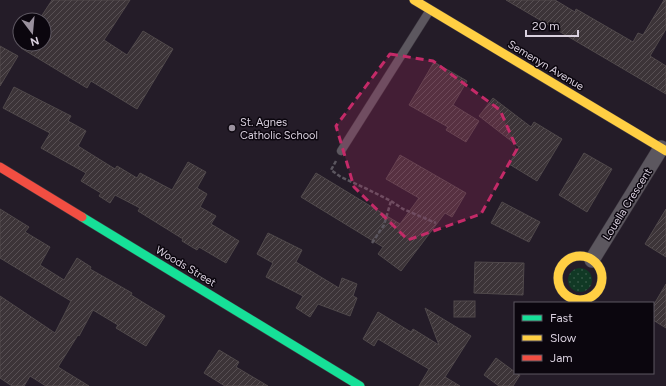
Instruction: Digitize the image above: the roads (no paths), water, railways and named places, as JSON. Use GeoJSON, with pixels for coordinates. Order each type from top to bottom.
{"type":"FeatureCollection","features":[{"type":"Feature","properties":{"kind":"street","name":"Semenyn Avenue"},"geometry":{"type":"LineString","coordinates":[[414,0],[664,149]]}},
{"type":"Feature","properties":{"kind":"street","name":"Louella Crescent"},"geometry":{"type":"LineString","coordinates":[[592,260],[664,149]]}},
{"type":"Feature","properties":{"kind":"street","name":"Woods Street"},"geometry":{"type":"LineString","coordinates":[[0,167],[360,386]]}},
{"type":"Feature","properties":{"kind":"street"},"geometry":{"type":"LineString","coordinates":[[585,257],[592,260],[601,271],[601,286],[592,297],[585,300],[570,298],[560,288],[558,282],[558,274],[561,268],[565,262],[571,258],[585,257]]}},
{"type":"Feature","properties":{"kind":"lane"},"geometry":{"type":"LineString","coordinates":[[341,152],[430,10]]}},
{"type":"Feature","properties":{"kind":"place","name":"St. Agnes Catholic School"},"geometry":{"type":"Point","coordinates":[232,128]}}]}
